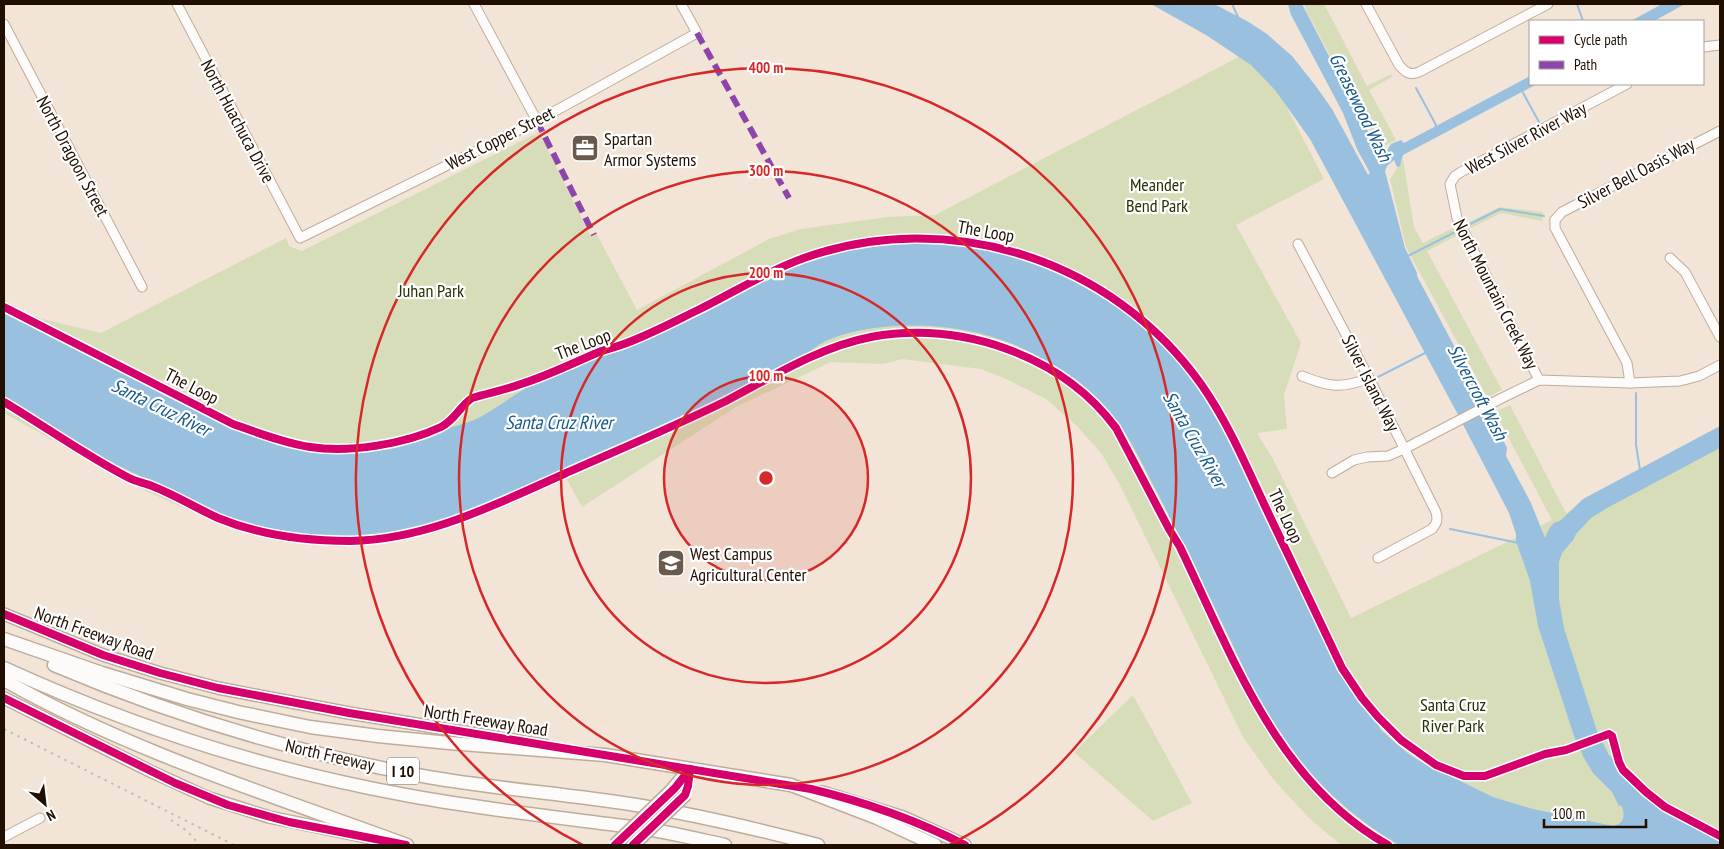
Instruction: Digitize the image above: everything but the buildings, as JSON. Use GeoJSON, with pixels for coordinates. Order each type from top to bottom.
{"type":"FeatureCollection","features":[{"type":"Feature","properties":{"kind":"highway"},"geometry":{"type":"LineString","coordinates":[[4,641],[187,699],[310,727],[449,743],[605,756]]}},
{"type":"Feature","properties":{"kind":"highway","name":"North Freeway"},"geometry":{"type":"LineString","coordinates":[[4,641],[90,680],[151,703],[207,722],[307,750],[428,776],[492,787],[635,805],[693,815],[818,845]]}},
{"type":"Feature","properties":{"kind":"highway","name":"North Freeway"},"geometry":{"type":"LineString","coordinates":[[4,668],[133,721],[250,758],[338,782],[485,809],[641,829],[725,845]]}},
{"type":"Feature","properties":{"kind":"highway"},"geometry":{"type":"LineString","coordinates":[[4,680],[87,722],[186,766],[407,845]]}},
{"type":"Feature","properties":{"kind":"highway","name":"North Freeway Road"},"geometry":{"type":"LineString","coordinates":[[605,756],[791,785]]}},
{"type":"Feature","properties":{"kind":"highway"},"geometry":{"type":"LineString","coordinates":[[615,845],[671,791],[690,769]]}},
{"type":"Feature","properties":{"kind":"highway"},"geometry":{"type":"LineString","coordinates":[[633,845],[686,794],[690,769]]}},
{"type":"Feature","properties":{"kind":"highway"},"geometry":{"type":"LineString","coordinates":[[791,785],[877,818],[935,845]]}},
{"type":"Feature","properties":{"kind":"main road","name":"North Freeway Road"},"geometry":{"type":"LineString","coordinates":[[4,614],[103,655],[160,673],[218,688],[349,713],[605,756]]}},
{"type":"Feature","properties":{"kind":"main road"},"geometry":{"type":"LineString","coordinates":[[4,698],[175,783],[228,805],[289,822],[407,845]]}},
{"type":"Feature","properties":{"kind":"main road","name":"North Freeway Road"},"geometry":{"type":"LineString","coordinates":[[791,785],[842,797],[903,816],[965,845]]}},
{"type":"Feature","properties":{"kind":"street","name":"North Huachuca Drive"},"geometry":{"type":"LineString","coordinates":[[177,4],[300,238]]}},
{"type":"Feature","properties":{"kind":"street"},"geometry":{"type":"LineString","coordinates":[[474,4],[537,120]]}},
{"type":"Feature","properties":{"kind":"street","name":"West Copper Street"},"geometry":{"type":"LineString","coordinates":[[300,238],[537,120],[697,33],[682,4]]}},
{"type":"Feature","properties":{"kind":"street"},"geometry":{"type":"LineString","coordinates":[[1366,4],[1399,65],[1408,76],[1548,4]]}},
{"type":"Feature","properties":{"kind":"street","name":"North Dragoon Street"},"geometry":{"type":"LineString","coordinates":[[4,24],[142,287]]}},
{"type":"Feature","properties":{"kind":"street"},"geometry":{"type":"LineString","coordinates":[[1704,47],[1720,45]]}},
{"type":"Feature","properties":{"kind":"street","name":"West Silver River Way"},"geometry":{"type":"LineString","coordinates":[[1451,178],[1625,85]]}},
{"type":"Feature","properties":{"kind":"street","name":"Silver Bell Oasis Way"},"geometry":{"type":"LineString","coordinates":[[1630,383],[1627,363],[1552,219],[1562,212],[1720,130]]}},
{"type":"Feature","properties":{"kind":"street","name":"North Mountain Creek Way"},"geometry":{"type":"LineString","coordinates":[[1451,178],[1451,192],[1457,218],[1539,380]]}},
{"type":"Feature","properties":{"kind":"street","name":"Silver Island Way"},"geometry":{"type":"LineString","coordinates":[[1298,244],[1369,378],[1436,512],[1438,523],[1426,533],[1378,558]]}},
{"type":"Feature","properties":{"kind":"street"},"geometry":{"type":"LineString","coordinates":[[1670,258],[1685,272],[1720,337]]}},
{"type":"Feature","properties":{"kind":"street"},"geometry":{"type":"LineString","coordinates":[[1332,473],[1354,460],[1388,456],[1404,449],[1539,380],[1630,383],[1680,381],[1699,376],[1720,365]]}},
{"type":"Feature","properties":{"kind":"street"},"geometry":{"type":"LineString","coordinates":[[1302,376],[1330,386],[1354,384],[1369,378]]}},
{"type":"Feature","properties":{"kind":"street"},"geometry":{"type":"LineString","coordinates":[[4,836],[40,818]]}},
{"type":"Feature","properties":{"kind":"green space"},"geometry":{"type":"Polygon","coordinates":[[[1304,4],[1324,4],[1367,86],[1391,74],[1392,77],[1369,90],[1396,140],[1384,146],[1372,135],[1304,4]]]}},
{"type":"Feature","properties":{"kind":"green space","name":"Santa Cruz River Park"},"geometry":{"type":"Polygon","coordinates":[[[1256,48],[1324,179],[1236,225],[1301,343],[1284,395],[1287,429],[1257,433],[1273,459],[1351,618],[1552,520],[1495,412],[1510,405],[1566,513],[1720,435],[1720,845],[1341,845],[1309,818],[1273,779],[1243,737],[1120,485],[1101,453],[1077,426],[1046,399],[981,369],[902,359],[883,364],[831,362],[736,407],[582,507],[566,478],[438,530],[394,541],[340,547],[280,541],[227,527],[137,487],[4,413],[4,299],[19,310],[42,319],[101,333],[286,238],[289,246],[302,251],[539,132],[590,235],[596,233],[637,310],[769,239],[801,229],[887,217],[935,215],[1256,48]]]}},
{"type":"Feature","properties":{"kind":"green space"},"geometry":{"type":"Polygon","coordinates":[[[1403,159],[1414,227],[1423,243],[1453,228],[1456,236],[1427,251],[1502,390],[1487,397],[1406,247],[1390,179],[1403,159]]]}},
{"type":"Feature","properties":{"kind":"green space"},"geometry":{"type":"Polygon","coordinates":[[[1500,207],[1543,212],[1542,221],[1501,213],[1471,228],[1468,223],[1500,207]]]}},
{"type":"Feature","properties":{"kind":"green space"},"geometry":{"type":"Polygon","coordinates":[[[1133,695],[1192,803],[1153,821],[1074,752],[1133,695]]]}},
{"type":"Feature","properties":{"kind":"water","name":"Santa Cruz River"},"geometry":{"type":"Polygon","coordinates":[[[1151,4],[1214,4],[1267,34],[1292,56],[1315,85],[1332,109],[1368,175],[1370,173],[1357,149],[1343,113],[1291,15],[1288,4],[1302,4],[1371,137],[1382,151],[1386,152],[1391,144],[1401,140],[1404,143],[1529,77],[1529,85],[1535,85],[1403,155],[1400,166],[1397,167],[1394,160],[1387,166],[1385,171],[1405,248],[1417,276],[1479,393],[1479,399],[1488,416],[1493,419],[1507,448],[1506,456],[1531,503],[1545,538],[1552,525],[1560,521],[1583,499],[1720,426],[1720,448],[1607,508],[1591,518],[1576,534],[1562,553],[1559,562],[1559,599],[1564,628],[1597,731],[1609,755],[1642,791],[1674,815],[1720,839],[1720,845],[1399,845],[1361,820],[1311,773],[1296,756],[1270,718],[1135,449],[1116,419],[1099,400],[1052,365],[1015,345],[971,331],[922,326],[897,326],[873,328],[828,340],[783,367],[693,412],[481,507],[425,526],[397,533],[368,537],[319,536],[283,531],[247,523],[212,511],[84,448],[4,399],[4,310],[223,421],[265,438],[286,444],[327,451],[371,449],[394,445],[477,419],[536,383],[590,360],[642,342],[740,290],[801,264],[830,255],[858,249],[915,243],[972,248],[1001,254],[1055,270],[1095,290],[1121,308],[1145,329],[1189,374],[1209,402],[1225,431],[1351,689],[1377,720],[1380,729],[1406,752],[1421,762],[1493,797],[1533,809],[1613,826],[1617,825],[1623,818],[1621,805],[1619,806],[1612,792],[1593,773],[1575,739],[1538,626],[1530,581],[1516,541],[1516,534],[1509,513],[1456,411],[1310,139],[1275,90],[1251,65],[1206,35],[1151,4]]]}},
{"type":"Feature","properties":{"kind":"water"},"geometry":{"type":"Polygon","coordinates":[[[1662,4],[1685,4],[1656,20],[1633,20],[1662,4]]]}},
{"type":"Feature","properties":{"kind":"waterway"},"geometry":{"type":"LineString","coordinates":[[1232,4],[1238,17]]}},
{"type":"Feature","properties":{"kind":"waterway"},"geometry":{"type":"LineString","coordinates":[[1577,4],[1583,20]]}},
{"type":"Feature","properties":{"kind":"waterway"},"geometry":{"type":"LineString","coordinates":[[1416,88],[1436,125],[1435,128]]}},
{"type":"Feature","properties":{"kind":"waterway"},"geometry":{"type":"LineString","coordinates":[[1522,91],[1539,122]]}},
{"type":"Feature","properties":{"kind":"waterway"},"geometry":{"type":"LineString","coordinates":[[1466,226],[1500,209],[1544,216]]}},
{"type":"Feature","properties":{"kind":"waterway"},"geometry":{"type":"LineString","coordinates":[[1408,256],[1459,230]]}},
{"type":"Feature","properties":{"kind":"waterway"},"geometry":{"type":"LineString","coordinates":[[1378,377],[1427,352]]}},
{"type":"Feature","properties":{"kind":"waterway"},"geometry":{"type":"LineString","coordinates":[[1636,393],[1636,445],[1640,470]]}},
{"type":"Feature","properties":{"kind":"waterway"},"geometry":{"type":"LineString","coordinates":[[1450,529],[1519,543]]}},
{"type":"Feature","properties":{"kind":"railway"},"geometry":{"type":"LineString","coordinates":[[4,729],[234,845]]}},
{"type":"Feature","properties":{"kind":"railway"},"geometry":{"type":"LineString","coordinates":[[171,820],[187,831],[200,845]]}},
{"type":"Feature","properties":{"kind":"marked path"},"geometry":{"type":"LineString","coordinates":[[697,33],[789,198]]}},
{"type":"Feature","properties":{"kind":"marked path"},"geometry":{"type":"LineString","coordinates":[[537,121],[594,235]]}},
{"type":"Feature","properties":{"kind":"cycle path","name":"The Loop"},"geometry":{"type":"LineString","coordinates":[[4,307],[233,424],[300,445],[326,449],[342,449],[377,446],[427,433],[446,424],[472,398],[531,381],[660,329],[763,276],[804,258],[859,244],[915,239],[970,242],[1024,255],[1075,276],[1122,304],[1164,341],[1201,384],[1235,442],[1342,668],[1362,698],[1401,740],[1436,765],[1464,776],[1485,776],[1545,754],[1566,750],[1609,734],[1612,736],[1623,770],[1646,792],[1665,807],[1720,836]]}},
{"type":"Feature","properties":{"kind":"cycle path"},"geometry":{"type":"LineString","coordinates":[[4,402],[113,469],[132,479],[169,493],[218,518],[250,529],[283,536],[350,541],[379,539],[406,534],[434,527],[487,508],[686,420],[814,355],[852,342],[871,337],[905,333],[939,334],[973,339],[1006,349],[1038,362],[1067,380],[1093,402],[1116,428],[1180,547],[1239,672],[1287,752],[1316,787],[1349,819],[1388,845]]}},
{"type":"Feature","properties":{"kind":"cycle path"},"geometry":{"type":"LineString","coordinates":[[4,614],[103,655],[160,673],[218,688],[349,713],[811,789],[890,812],[965,845]]}},
{"type":"Feature","properties":{"kind":"cycle path"},"geometry":{"type":"LineString","coordinates":[[4,698],[175,783],[228,805],[289,822],[406,845]]}},
{"type":"Feature","properties":{"kind":"cycle path"},"geometry":{"type":"LineString","coordinates":[[615,845],[675,788],[690,769]]}},
{"type":"Feature","properties":{"kind":"cycle path"},"geometry":{"type":"LineString","coordinates":[[633,845],[685,795],[690,769]]}},
{"type":"Feature","properties":{"kind":"place","name":"Spartan Armor Systems"},"geometry":{"type":"Point","coordinates":[585,148]}},
{"type":"Feature","properties":{"kind":"place","name":"West Campus Agricultural Center"},"geometry":{"type":"Point","coordinates":[671,563]}},
{"type":"Feature","properties":{"kind":"water label","name":"Greasewood Wash"},"geometry":{"type":"Point","coordinates":[1361,107]}},
{"type":"Feature","properties":{"kind":"water label","name":"Silvercroft Wash"},"geometry":{"type":"Point","coordinates":[1478,392]}},
{"type":"Feature","properties":{"kind":"park label","name":"Meander Bend Park"},"geometry":{"type":"Point","coordinates":[1157,194]}},
{"type":"Feature","properties":{"kind":"park label","name":"Juhan Park"},"geometry":{"type":"Point","coordinates":[431,290]}}]}
